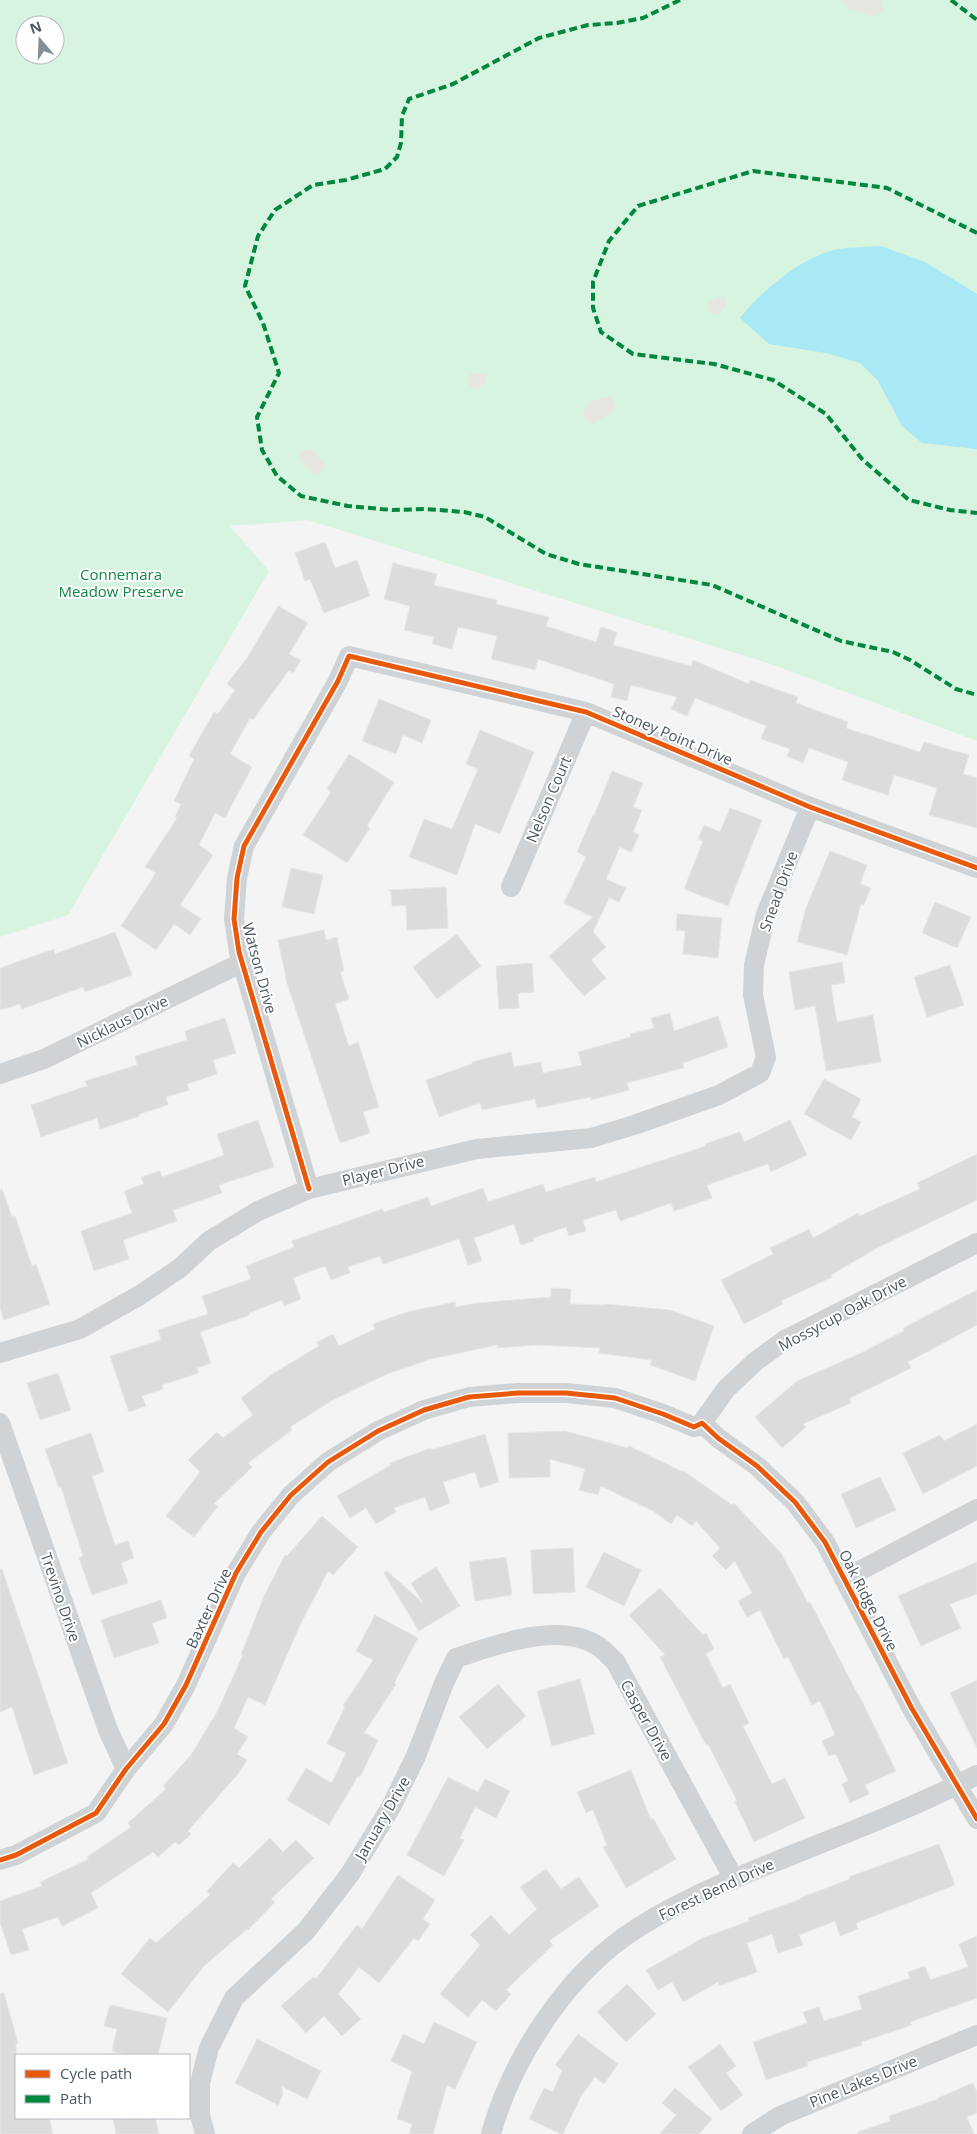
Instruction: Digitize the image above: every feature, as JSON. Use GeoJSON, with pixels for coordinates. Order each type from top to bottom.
{"type":"FeatureCollection","features":[{"type":"Feature","properties":{"kind":"street","name":"Stoney Point Drive"},"geometry":{"type":"LineString","coordinates":[[349,656],[586,712],[810,807],[977,868]]}},
{"type":"Feature","properties":{"kind":"street","name":"Watson Drive"},"geometry":{"type":"LineString","coordinates":[[309,1188],[243,962],[234,919],[237,878],[244,846],[338,681],[349,656]]}},
{"type":"Feature","properties":{"kind":"street","name":"Nelson Court"},"geometry":{"type":"LineString","coordinates":[[511,887],[586,712]]}},
{"type":"Feature","properties":{"kind":"street","name":"Snead Drive"},"geometry":{"type":"LineString","coordinates":[[763,1037],[753,995],[754,965],[766,914],[810,807]]}},
{"type":"Feature","properties":{"kind":"street","name":"Nicklaus Drive"},"geometry":{"type":"LineString","coordinates":[[0,1074],[44,1059],[243,962]]}},
{"type":"Feature","properties":{"kind":"street","name":"Player Drive"},"geometry":{"type":"LineString","coordinates":[[0,1353],[80,1328],[140,1295],[180,1268],[217,1236],[258,1211],[309,1188],[477,1149],[591,1138],[719,1096],[760,1073],[766,1057],[763,1037]]}},
{"type":"Feature","properties":{"kind":"street","name":"Mossycup Oak Drive"},"geometry":{"type":"LineString","coordinates":[[702,1423],[726,1389],[756,1361],[785,1340],[977,1244]]}},
{"type":"Feature","properties":{"kind":"street","name":"Baxter Drive"},"geometry":{"type":"LineString","coordinates":[[0,1860],[16,1855],[96,1813],[126,1769],[164,1724],[186,1685],[236,1573],[261,1532],[291,1495],[328,1462],[378,1431],[424,1410],[469,1397],[518,1392],[566,1393],[615,1398],[663,1414],[694,1427],[702,1423]]}},
{"type":"Feature","properties":{"kind":"street","name":"Trevino Drive"},"geometry":{"type":"LineString","coordinates":[[0,1423],[108,1730],[126,1769]]}},
{"type":"Feature","properties":{"kind":"street","name":"Oak Ridge Drive"},"geometry":{"type":"LineString","coordinates":[[702,1423],[718,1438],[757,1466],[795,1502],[825,1542],[911,1706],[977,1819]]}},
{"type":"Feature","properties":{"kind":"street"},"geometry":{"type":"LineString","coordinates":[[844,1580],[977,1509]]}},
{"type":"Feature","properties":{"kind":"street","name":"Casper Drive"},"geometry":{"type":"LineString","coordinates":[[510,1640],[558,1635],[581,1639],[598,1646],[615,1662],[734,1879]]}},
{"type":"Feature","properties":{"kind":"street","name":"January Drive"},"geometry":{"type":"LineString","coordinates":[[204,2134],[200,2114],[200,2083],[209,2048],[234,1998],[306,1930],[350,1874],[404,1782],[456,1658],[510,1640]]}},
{"type":"Feature","properties":{"kind":"street","name":"Forest Bend Drive"},"geometry":{"type":"LineString","coordinates":[[491,2134],[511,2081],[534,2037],[558,2001],[586,1971],[623,1938],[665,1911],[734,1879],[956,1786],[977,1775]]}},
{"type":"Feature","properties":{"kind":"street","name":"Pine Lakes Drive"},"geometry":{"type":"LineString","coordinates":[[752,2134],[780,2116],[977,2034]]}},
{"type":"Feature","properties":{"kind":"green space","name":"Connemara Meadow Preserve"},"geometry":{"type":"Polygon","coordinates":[[[0,0],[977,0],[977,741],[768,663],[308,520],[230,526],[269,571],[68,915],[0,937],[0,0]]]}},
{"type":"Feature","properties":{"kind":"sand"},"geometry":{"type":"Polygon","coordinates":[[[842,0],[881,0],[883,11],[870,16],[847,8],[842,0]]]}},
{"type":"Feature","properties":{"kind":"sand"},"geometry":{"type":"Polygon","coordinates":[[[721,296],[726,299],[726,307],[720,313],[708,311],[709,302],[721,296]]]}},
{"type":"Feature","properties":{"kind":"sand"},"geometry":{"type":"Polygon","coordinates":[[[471,373],[486,376],[485,382],[478,389],[471,388],[468,382],[471,373]]]}},
{"type":"Feature","properties":{"kind":"sand"},"geometry":{"type":"Polygon","coordinates":[[[609,396],[616,405],[610,414],[593,424],[585,419],[583,413],[590,402],[609,396]]]}},
{"type":"Feature","properties":{"kind":"sand"},"geometry":{"type":"Polygon","coordinates":[[[309,449],[316,452],[318,458],[323,462],[324,469],[318,473],[313,473],[300,460],[299,453],[309,449]]]}},
{"type":"Feature","properties":{"kind":"water"},"geometry":{"type":"Polygon","coordinates":[[[881,246],[925,262],[977,294],[977,449],[922,443],[902,426],[878,381],[860,363],[826,353],[769,344],[740,318],[771,286],[811,259],[838,249],[881,246]]]}},
{"type":"Feature","properties":{"kind":"building"},"geometry":{"type":"Polygon","coordinates":[[[325,542],[335,568],[357,560],[370,596],[324,613],[310,579],[305,581],[295,553],[325,542]]]}},
{"type":"Feature","properties":{"kind":"building"},"geometry":{"type":"Polygon","coordinates":[[[393,563],[437,574],[434,585],[497,600],[496,604],[549,617],[546,626],[596,642],[601,627],[617,632],[613,645],[691,666],[693,660],[749,684],[750,680],[798,697],[796,703],[848,722],[846,728],[920,752],[924,742],[969,755],[963,774],[977,778],[977,828],[929,815],[937,788],[894,775],[888,795],[842,780],[848,762],[809,748],[803,763],[787,756],[790,749],[761,739],[766,726],[695,698],[687,716],[671,709],[677,697],[631,685],[627,701],[611,697],[614,684],[538,659],[535,670],[491,659],[497,636],[458,627],[452,649],[432,644],[434,637],[404,630],[410,606],[384,599],[393,563]]]}},
{"type":"Feature","properties":{"kind":"building"},"geometry":{"type":"Polygon","coordinates":[[[278,606],[308,623],[289,654],[301,660],[293,673],[289,670],[253,720],[250,718],[230,754],[252,767],[225,818],[215,813],[199,845],[213,855],[180,905],[201,919],[190,935],[174,924],[156,950],[121,926],[156,873],[145,867],[177,818],[175,817],[181,804],[174,801],[194,759],[189,756],[214,712],[218,714],[235,690],[227,684],[247,658],[278,606]]]}},
{"type":"Feature","properties":{"kind":"building"},"geometry":{"type":"Polygon","coordinates":[[[379,699],[431,720],[422,743],[403,735],[396,754],[362,741],[379,699]]]}},
{"type":"Feature","properties":{"kind":"building"},"geometry":{"type":"Polygon","coordinates":[[[480,730],[534,752],[500,834],[475,824],[457,875],[409,857],[424,819],[452,829],[478,769],[466,764],[480,730]]]}},
{"type":"Feature","properties":{"kind":"building"},"geometry":{"type":"Polygon","coordinates":[[[349,754],[394,782],[367,826],[370,828],[347,863],[303,835],[331,792],[327,789],[349,754]]]}},
{"type":"Feature","properties":{"kind":"building"},"geometry":{"type":"Polygon","coordinates":[[[612,771],[643,783],[633,807],[642,810],[633,832],[639,835],[631,852],[620,847],[606,879],[626,888],[619,902],[609,898],[593,932],[606,947],[591,960],[606,978],[584,996],[549,956],[593,917],[564,903],[586,857],[577,852],[612,771]]]}},
{"type":"Feature","properties":{"kind":"building"},"geometry":{"type":"Polygon","coordinates":[[[730,808],[762,820],[728,906],[684,889],[703,841],[698,839],[704,825],[720,832],[730,808]]]}},
{"type":"Feature","properties":{"kind":"building"},"geometry":{"type":"Polygon","coordinates":[[[830,851],[867,865],[860,884],[871,888],[864,905],[861,904],[847,955],[797,942],[806,908],[830,851]]]}},
{"type":"Feature","properties":{"kind":"building"},"geometry":{"type":"Polygon","coordinates":[[[291,868],[323,875],[314,914],[282,907],[291,868]]]}},
{"type":"Feature","properties":{"kind":"building"},"geometry":{"type":"Polygon","coordinates":[[[446,887],[448,928],[407,930],[406,905],[392,906],[391,891],[389,890],[446,887]]]}},
{"type":"Feature","properties":{"kind":"building"},"geometry":{"type":"Polygon","coordinates":[[[935,902],[971,917],[957,948],[922,933],[935,902]]]}},
{"type":"Feature","properties":{"kind":"building"},"geometry":{"type":"Polygon","coordinates":[[[677,914],[722,918],[718,958],[683,954],[685,931],[676,930],[677,914]]]}},
{"type":"Feature","properties":{"kind":"building"},"geometry":{"type":"Polygon","coordinates":[[[324,930],[326,940],[337,937],[344,971],[340,972],[349,999],[335,1004],[349,1046],[358,1042],[379,1107],[363,1112],[370,1133],[340,1143],[287,983],[278,940],[324,930]]]}},
{"type":"Feature","properties":{"kind":"building"},"geometry":{"type":"Polygon","coordinates":[[[115,932],[132,975],[85,992],[83,987],[22,1009],[20,1004],[0,1010],[0,968],[54,949],[55,954],[115,932]]]}},
{"type":"Feature","properties":{"kind":"building"},"geometry":{"type":"Polygon","coordinates":[[[457,934],[481,966],[437,999],[413,967],[457,934]]]}},
{"type":"Feature","properties":{"kind":"building"},"geometry":{"type":"Polygon","coordinates":[[[842,962],[845,983],[831,985],[837,1022],[873,1015],[881,1062],[826,1071],[815,1006],[795,1010],[789,972],[842,962]]]}},
{"type":"Feature","properties":{"kind":"building"},"geometry":{"type":"Polygon","coordinates":[[[532,963],[534,992],[518,993],[519,1008],[499,1009],[496,966],[532,963]]]}},
{"type":"Feature","properties":{"kind":"building"},"geometry":{"type":"Polygon","coordinates":[[[950,965],[964,1005],[927,1017],[914,977],[950,965]]]}},
{"type":"Feature","properties":{"kind":"building"},"geometry":{"type":"Polygon","coordinates":[[[670,1013],[674,1031],[718,1016],[728,1047],[683,1063],[684,1068],[627,1083],[629,1090],[591,1100],[591,1097],[537,1108],[535,1099],[482,1110],[480,1103],[439,1117],[426,1080],[472,1064],[472,1062],[511,1052],[514,1067],[541,1062],[543,1073],[582,1065],[578,1052],[631,1037],[630,1034],[654,1028],[651,1018],[670,1013]]]}},
{"type":"Feature","properties":{"kind":"building"},"geometry":{"type":"Polygon","coordinates":[[[225,1018],[236,1053],[213,1060],[217,1074],[187,1084],[189,1090],[166,1097],[168,1105],[139,1114],[140,1116],[100,1129],[97,1118],[41,1137],[31,1105],[87,1086],[85,1081],[137,1065],[135,1056],[187,1040],[185,1031],[225,1018]]]}},
{"type":"Feature","properties":{"kind":"building"},"geometry":{"type":"Polygon","coordinates":[[[824,1079],[861,1099],[852,1117],[861,1122],[851,1140],[804,1114],[824,1079]]]}},
{"type":"Feature","properties":{"kind":"building"},"geometry":{"type":"Polygon","coordinates":[[[258,1120],[274,1167],[219,1185],[222,1193],[173,1210],[177,1221],[123,1240],[129,1259],[94,1271],[81,1231],[132,1213],[124,1191],[144,1184],[141,1177],[160,1171],[162,1177],[224,1155],[217,1134],[258,1120]]]}},
{"type":"Feature","properties":{"kind":"building"},"geometry":{"type":"Polygon","coordinates":[[[790,1120],[807,1155],[771,1172],[768,1164],[707,1185],[712,1198],[674,1211],[671,1203],[620,1221],[616,1210],[583,1220],[586,1231],[569,1236],[566,1227],[533,1238],[534,1241],[521,1245],[514,1224],[474,1238],[482,1261],[468,1265],[459,1239],[383,1264],[380,1256],[348,1267],[350,1273],[331,1280],[325,1266],[293,1278],[301,1299],[284,1306],[282,1300],[249,1313],[250,1315],[200,1332],[211,1363],[197,1368],[199,1373],[162,1385],[163,1389],[142,1396],[146,1406],[129,1412],[110,1356],[161,1340],[158,1330],[208,1314],[202,1296],[251,1279],[246,1266],[294,1247],[292,1241],[382,1209],[384,1212],[428,1197],[431,1206],[483,1188],[488,1202],[543,1184],[546,1192],[595,1177],[596,1182],[706,1146],[705,1144],[740,1132],[744,1142],[790,1120]]]}},
{"type":"Feature","properties":{"kind":"building"},"geometry":{"type":"Polygon","coordinates":[[[977,1154],[977,1200],[877,1248],[831,1275],[832,1277],[781,1301],[783,1304],[744,1324],[721,1280],[773,1254],[770,1248],[809,1229],[813,1238],[858,1213],[859,1216],[920,1189],[917,1183],[977,1154]]]}},
{"type":"Feature","properties":{"kind":"building"},"geometry":{"type":"Polygon","coordinates":[[[2,1189],[12,1217],[15,1216],[32,1266],[36,1264],[50,1304],[4,1320],[0,1308],[0,1190],[2,1189]]]}},
{"type":"Feature","properties":{"kind":"building"},"geometry":{"type":"Polygon","coordinates":[[[551,1288],[571,1289],[570,1304],[605,1304],[670,1310],[714,1326],[695,1381],[650,1365],[652,1360],[599,1353],[600,1348],[538,1345],[497,1348],[497,1345],[431,1359],[387,1374],[333,1400],[290,1427],[292,1430],[248,1463],[252,1467],[214,1504],[218,1506],[194,1537],[166,1516],[200,1472],[188,1460],[217,1432],[223,1438],[253,1415],[241,1398],[274,1373],[319,1346],[317,1342],[333,1334],[339,1346],[375,1329],[373,1324],[407,1312],[455,1302],[456,1307],[477,1303],[551,1297],[551,1288]]]}},
{"type":"Feature","properties":{"kind":"building"},"geometry":{"type":"Polygon","coordinates":[[[977,1290],[977,1325],[908,1362],[911,1368],[850,1398],[851,1403],[803,1424],[806,1427],[782,1448],[755,1417],[797,1381],[857,1355],[904,1331],[903,1328],[977,1290]]]}},
{"type":"Feature","properties":{"kind":"building"},"geometry":{"type":"Polygon","coordinates":[[[58,1373],[71,1410],[40,1420],[27,1383],[58,1373]]]}},
{"type":"Feature","properties":{"kind":"building"},"geometry":{"type":"Polygon","coordinates":[[[977,1424],[977,1466],[923,1494],[903,1453],[940,1435],[944,1441],[977,1424]]]}},
{"type":"Feature","properties":{"kind":"building"},"geometry":{"type":"Polygon","coordinates":[[[565,1431],[628,1448],[629,1446],[684,1471],[732,1505],[734,1503],[781,1553],[808,1603],[810,1602],[896,1771],[865,1785],[869,1794],[850,1803],[842,1784],[848,1781],[836,1754],[829,1756],[822,1741],[835,1735],[820,1701],[812,1705],[788,1657],[784,1659],[760,1610],[747,1617],[738,1601],[752,1593],[735,1561],[726,1570],[712,1556],[720,1548],[696,1521],[692,1526],[677,1515],[671,1524],[653,1511],[601,1486],[598,1495],[579,1490],[585,1469],[550,1459],[550,1477],[509,1478],[508,1433],[565,1431]]]}},
{"type":"Feature","properties":{"kind":"building"},"geometry":{"type":"Polygon","coordinates":[[[91,1433],[104,1472],[92,1476],[115,1545],[128,1541],[134,1558],[121,1563],[128,1583],[92,1595],[79,1558],[83,1556],[61,1487],[59,1488],[45,1449],[91,1433]]]}},
{"type":"Feature","properties":{"kind":"building"},"geometry":{"type":"Polygon","coordinates":[[[485,1434],[499,1482],[480,1488],[475,1472],[443,1482],[450,1503],[430,1511],[425,1497],[394,1508],[396,1512],[376,1524],[366,1508],[350,1518],[337,1496],[391,1465],[390,1463],[431,1448],[431,1450],[485,1434]]]}},
{"type":"Feature","properties":{"kind":"building"},"geometry":{"type":"Polygon","coordinates":[[[880,1477],[896,1510],[856,1528],[841,1494],[880,1477]]]}},
{"type":"Feature","properties":{"kind":"building"},"geometry":{"type":"Polygon","coordinates":[[[322,1516],[358,1547],[333,1575],[328,1571],[300,1625],[265,1705],[248,1697],[234,1728],[248,1737],[237,1754],[247,1760],[238,1774],[188,1831],[191,1834],[179,1845],[175,1842],[158,1857],[153,1852],[91,1893],[98,1908],[62,1926],[58,1917],[22,1929],[29,1950],[11,1955],[0,1923],[0,1901],[42,1886],[40,1882],[89,1859],[87,1857],[131,1827],[128,1823],[166,1789],[163,1786],[191,1755],[217,1712],[243,1655],[241,1655],[264,1596],[285,1555],[287,1556],[322,1516]]]}},
{"type":"Feature","properties":{"kind":"building"},"geometry":{"type":"Polygon","coordinates":[[[573,1548],[575,1592],[533,1594],[531,1550],[573,1548]]]}},
{"type":"Feature","properties":{"kind":"building"},"geometry":{"type":"Polygon","coordinates":[[[604,1552],[641,1570],[624,1606],[586,1587],[604,1552]]]}},
{"type":"Feature","properties":{"kind":"building"},"geometry":{"type":"Polygon","coordinates":[[[506,1557],[512,1595],[475,1601],[469,1562],[506,1557]]]}},
{"type":"Feature","properties":{"kind":"building"},"geometry":{"type":"Polygon","coordinates":[[[977,1562],[977,1594],[950,1604],[961,1628],[921,1646],[898,1596],[977,1562]]]}},
{"type":"Feature","properties":{"kind":"building"},"geometry":{"type":"Polygon","coordinates":[[[436,1567],[460,1606],[419,1631],[384,1573],[387,1571],[423,1603],[411,1583],[436,1567]]]}},
{"type":"Feature","properties":{"kind":"building"},"geometry":{"type":"Polygon","coordinates":[[[0,1569],[2,1569],[68,1763],[34,1775],[12,1707],[0,1712],[0,1569]]]}},
{"type":"Feature","properties":{"kind":"building"},"geometry":{"type":"Polygon","coordinates":[[[660,1588],[703,1635],[706,1633],[714,1649],[706,1654],[723,1688],[730,1684],[749,1723],[743,1726],[772,1784],[785,1778],[805,1818],[754,1842],[735,1802],[737,1801],[660,1657],[665,1655],[629,1615],[660,1588]]]}},
{"type":"Feature","properties":{"kind":"building"},"geometry":{"type":"Polygon","coordinates":[[[161,1600],[167,1618],[152,1623],[159,1643],[114,1658],[101,1620],[161,1600]]]}},
{"type":"Feature","properties":{"kind":"building"},"geometry":{"type":"Polygon","coordinates":[[[375,1615],[418,1638],[394,1683],[396,1684],[364,1733],[378,1740],[360,1777],[358,1776],[329,1825],[287,1800],[306,1768],[332,1783],[346,1753],[327,1744],[345,1707],[343,1706],[373,1660],[356,1651],[375,1615]]]}},
{"type":"Feature","properties":{"kind":"building"},"geometry":{"type":"Polygon","coordinates":[[[580,1679],[595,1734],[552,1746],[537,1691],[580,1679]]]}},
{"type":"Feature","properties":{"kind":"building"},"geometry":{"type":"Polygon","coordinates":[[[977,1680],[977,1748],[950,1693],[977,1680]]]}},
{"type":"Feature","properties":{"kind":"building"},"geometry":{"type":"Polygon","coordinates":[[[498,1684],[526,1716],[487,1749],[459,1717],[498,1684]]]}},
{"type":"Feature","properties":{"kind":"building"},"geometry":{"type":"Polygon","coordinates":[[[631,1770],[651,1820],[653,1818],[676,1859],[626,1888],[603,1847],[607,1845],[593,1810],[586,1813],[577,1792],[631,1770]]]}},
{"type":"Feature","properties":{"kind":"building"},"geometry":{"type":"Polygon","coordinates":[[[448,1777],[478,1792],[485,1779],[510,1791],[496,1818],[475,1807],[460,1838],[464,1840],[444,1876],[407,1855],[448,1777]]]}},
{"type":"Feature","properties":{"kind":"building"},"geometry":{"type":"Polygon","coordinates":[[[270,1838],[283,1852],[296,1840],[314,1858],[271,1899],[275,1902],[248,1930],[204,1966],[168,2012],[121,1974],[150,1938],[156,1943],[210,1895],[207,1891],[233,1863],[239,1868],[270,1838]]]}},
{"type":"Feature","properties":{"kind":"building"},"geometry":{"type":"Polygon","coordinates":[[[939,1844],[955,1885],[856,1923],[858,1929],[840,1936],[835,1921],[799,1935],[803,1945],[778,1953],[772,1934],[747,1943],[757,1972],[719,1986],[718,1982],[683,2002],[672,1982],[658,1990],[646,1970],[703,1938],[749,1921],[748,1918],[801,1899],[850,1879],[849,1877],[939,1844]]]}},
{"type":"Feature","properties":{"kind":"building"},"geometry":{"type":"Polygon","coordinates":[[[546,1869],[561,1889],[579,1877],[599,1906],[549,1941],[553,1945],[506,1990],[511,1994],[496,2011],[482,2000],[468,2017],[440,1994],[480,1945],[470,1935],[491,1915],[509,1935],[537,1909],[520,1887],[546,1869]]]}},
{"type":"Feature","properties":{"kind":"building"},"geometry":{"type":"Polygon","coordinates":[[[398,1875],[435,1900],[423,1919],[430,1924],[418,1941],[414,1938],[379,1983],[359,1967],[338,1994],[361,2019],[342,2036],[324,2016],[306,2033],[281,2006],[313,1977],[316,1979],[357,1925],[362,1929],[398,1875]]]}},
{"type":"Feature","properties":{"kind":"building"},"geometry":{"type":"Polygon","coordinates":[[[977,1936],[977,1998],[910,2022],[912,2025],[861,2042],[862,2045],[807,2062],[808,2066],[766,2080],[753,2042],[807,2023],[803,2012],[819,2007],[824,2021],[862,2009],[858,1996],[910,1978],[908,1972],[925,1966],[930,1980],[968,1967],[959,1944],[977,1936]]]}},
{"type":"Feature","properties":{"kind":"building"},"geometry":{"type":"Polygon","coordinates":[[[627,1984],[656,2014],[626,2042],[597,2012],[627,1984]]]}},
{"type":"Feature","properties":{"kind":"building"},"geometry":{"type":"Polygon","coordinates":[[[0,1993],[4,1993],[18,2043],[16,2044],[15,2054],[15,2119],[49,2119],[53,2134],[0,2134],[0,1993]]]}},
{"type":"Feature","properties":{"kind":"building"},"geometry":{"type":"Polygon","coordinates":[[[110,2005],[167,2018],[158,2054],[125,2054],[112,2051],[117,2029],[104,2026],[110,2005]]]}},
{"type":"Feature","properties":{"kind":"building"},"geometry":{"type":"Polygon","coordinates":[[[434,2022],[477,2042],[455,2089],[447,2085],[433,2134],[409,2134],[412,2124],[397,2119],[412,2071],[391,2061],[403,2034],[424,2044],[434,2022]]]}},
{"type":"Feature","properties":{"kind":"building"},"geometry":{"type":"Polygon","coordinates":[[[578,2034],[618,2064],[604,2084],[595,2077],[581,2096],[563,2134],[561,2134],[529,2119],[544,2088],[553,2092],[562,2070],[555,2065],[578,2034]]]}},
{"type":"Feature","properties":{"kind":"building"},"geometry":{"type":"Polygon","coordinates":[[[257,2039],[321,2071],[307,2099],[281,2086],[283,2094],[278,2105],[235,2083],[257,2039]]]}},
{"type":"Feature","properties":{"kind":"building"},"geometry":{"type":"Polygon","coordinates":[[[720,2044],[736,2066],[726,2073],[743,2095],[721,2111],[688,2067],[720,2044]]]}},
{"type":"Feature","properties":{"kind":"building"},"geometry":{"type":"Polygon","coordinates":[[[973,2083],[977,2092],[977,2113],[967,2117],[974,2134],[858,2134],[858,2132],[890,2121],[889,2116],[938,2099],[973,2083]]]}},
{"type":"Feature","properties":{"kind":"building"},"geometry":{"type":"Polygon","coordinates":[[[675,2088],[712,2119],[699,2134],[660,2134],[676,2115],[662,2103],[675,2088]]]}},
{"type":"Feature","properties":{"kind":"building"},"geometry":{"type":"Polygon","coordinates":[[[113,2119],[155,2119],[159,2134],[116,2134],[113,2119]]]}},
{"type":"Feature","properties":{"kind":"marked path"},"geometry":{"type":"LineString","coordinates":[[680,0],[643,18],[617,23],[588,25],[539,38],[453,84],[409,99],[402,116],[401,143],[397,157],[385,169],[346,180],[313,185],[275,210],[258,236],[245,286],[263,323],[279,373],[257,417],[262,450],[277,476],[301,496],[348,506],[392,510],[426,509],[464,512],[485,517],[546,554],[579,564],[712,585],[841,641],[893,652],[910,660],[956,689],[977,695]]}},
{"type":"Feature","properties":{"kind":"marked path"},"geometry":{"type":"LineString","coordinates":[[951,0],[977,20]]}},
{"type":"Feature","properties":{"kind":"marked path"},"geometry":{"type":"LineString","coordinates":[[977,233],[887,188],[753,171],[638,206],[609,241],[593,282],[593,308],[601,332],[633,354],[714,364],[773,380],[826,414],[862,459],[909,500],[950,510],[977,513]]}},
{"type":"Feature","properties":{"kind":"cycle path"},"geometry":{"type":"LineString","coordinates":[[309,1189],[239,952],[234,919],[237,878],[244,846],[338,681],[349,656],[586,712],[810,807],[977,868]]}},
{"type":"Feature","properties":{"kind":"cycle path"},"geometry":{"type":"LineString","coordinates":[[0,1860],[16,1855],[96,1813],[126,1769],[164,1724],[186,1685],[236,1573],[261,1532],[291,1495],[328,1462],[378,1431],[424,1410],[469,1397],[518,1393],[566,1393],[615,1398],[663,1414],[694,1427],[702,1423],[718,1438],[757,1466],[795,1502],[825,1542],[911,1707],[977,1819]]}}]}
